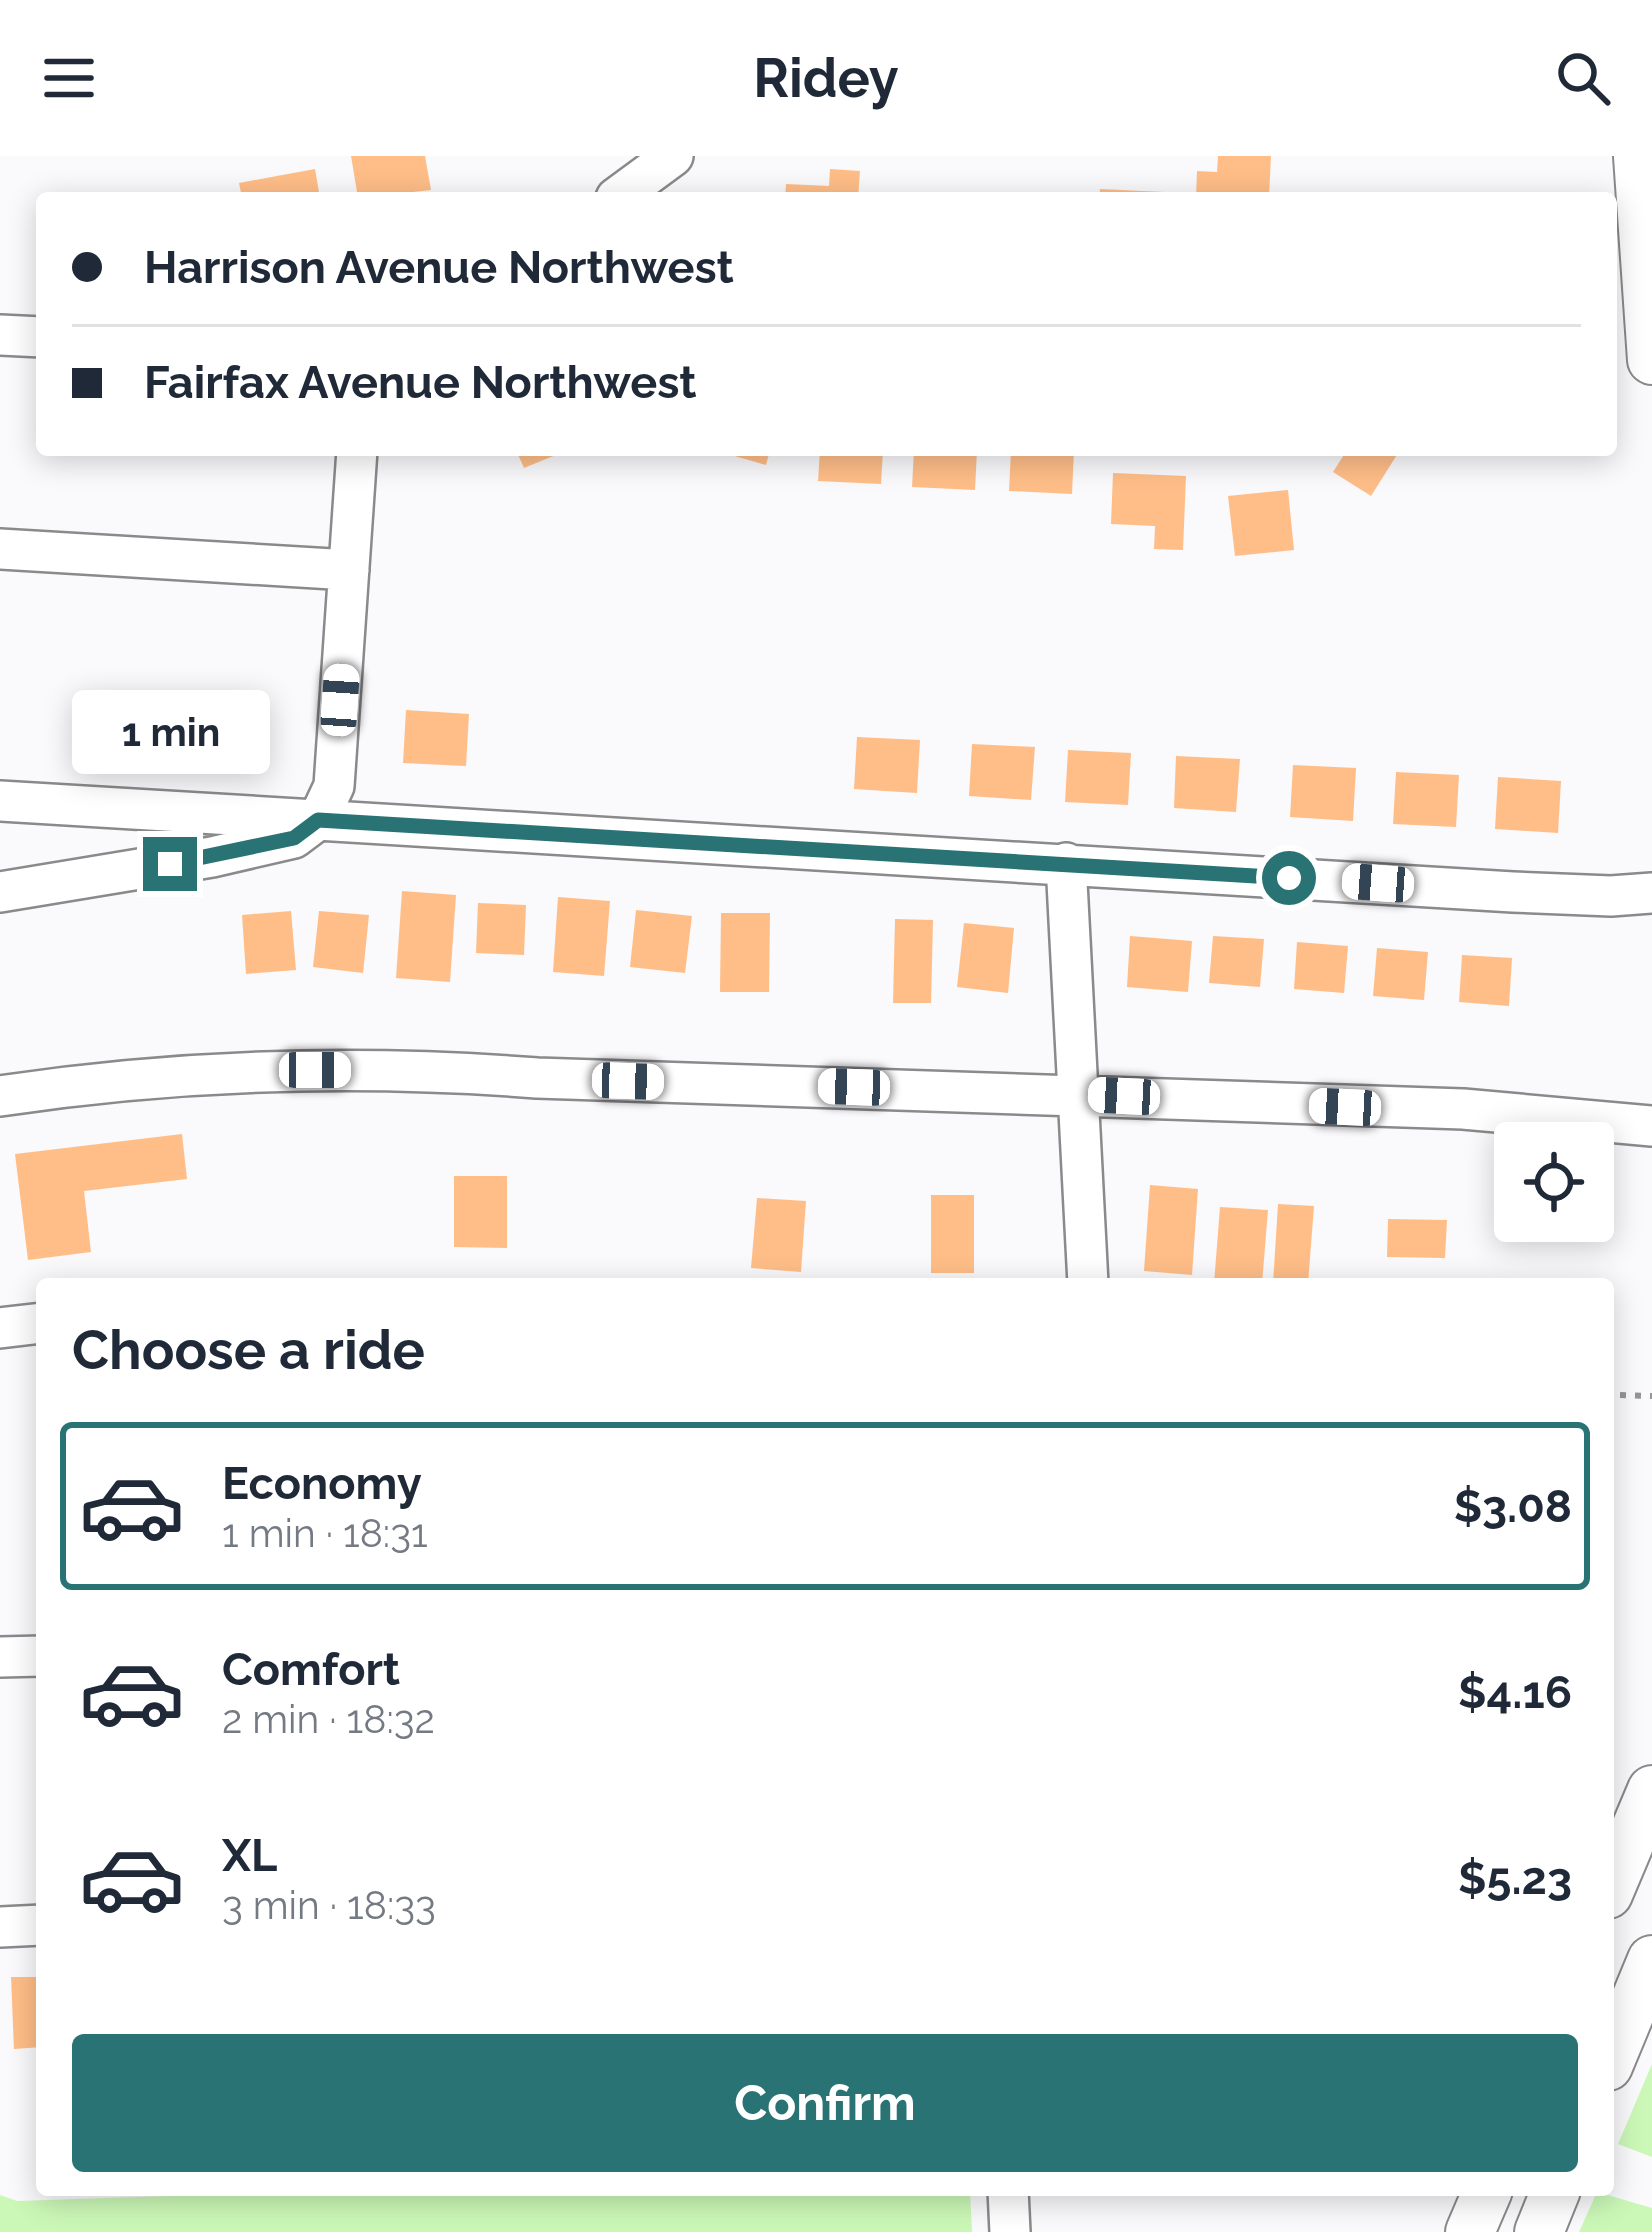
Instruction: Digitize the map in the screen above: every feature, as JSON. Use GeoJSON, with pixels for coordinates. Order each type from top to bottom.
{"type":"FeatureCollection","features":[{"type":"Feature","properties":{"kind":"main road"},"geometry":{"type":"LineString","coordinates":[[1638,156],[1652,360]]}},
{"type":"Feature","properties":{"kind":"main road"},"geometry":{"type":"LineString","coordinates":[[1623,1867],[1652,1790]]}},
{"type":"Feature","properties":{"kind":"main road"},"geometry":{"type":"LineString","coordinates":[[1614,2052],[1652,1960]]}},
{"type":"Feature","properties":{"kind":"main road"},"geometry":{"type":"LineString","coordinates":[[1470,2232],[1485,2196]]}},
{"type":"Feature","properties":{"kind":"main road"},"geometry":{"type":"LineString","coordinates":[[1539,2232],[1554,2196]]}},
{"type":"Feature","properties":{"kind":"street"},"geometry":{"type":"LineString","coordinates":[[624,192],[673,156]]}},
{"type":"Feature","properties":{"kind":"street"},"geometry":{"type":"LineString","coordinates":[[0,335],[36,338]]}},
{"type":"Feature","properties":{"kind":"street"},"geometry":{"type":"LineString","coordinates":[[0,892],[294,838],[318,820],[334,787],[357,456]]}},
{"type":"Feature","properties":{"kind":"street"},"geometry":{"type":"LineString","coordinates":[[0,549],[350,570]]}},
{"type":"Feature","properties":{"kind":"street"},"geometry":{"type":"LineString","coordinates":[[0,801],[1513,892],[1652,893]]}},
{"type":"Feature","properties":{"kind":"street"},"geometry":{"type":"LineString","coordinates":[[1066,863],[1088,1278]]}},
{"type":"Feature","properties":{"kind":"street"},"geometry":{"type":"LineString","coordinates":[[0,1096],[236,1070],[432,1070],[537,1078],[1463,1109],[1652,1126]]}},
{"type":"Feature","properties":{"kind":"street"},"geometry":{"type":"LineString","coordinates":[[0,1328],[36,1325]]}},
{"type":"Feature","properties":{"kind":"street"},"geometry":{"type":"LineString","coordinates":[[0,1657],[36,1656]]}},
{"type":"Feature","properties":{"kind":"street"},"geometry":{"type":"LineString","coordinates":[[0,1927],[36,1925]]}},
{"type":"Feature","properties":{"kind":"street"},"geometry":{"type":"LineString","coordinates":[[1008,2196],[1010,2232]]}},
{"type":"Feature","properties":{"kind":"path"},"geometry":{"type":"LineString","coordinates":[[1620,1395],[1652,1396]]}},
{"type":"Feature","properties":{"kind":"green space"},"geometry":{"type":"Polygon","coordinates":[[[1652,2064],[1652,2157],[1618,2144],[1652,2064]]]}},
{"type":"Feature","properties":{"kind":"green space"},"geometry":{"type":"Polygon","coordinates":[[[0,2195],[17,2201],[167,2196],[970,2196],[972,2232],[0,2232],[0,2195]]]}},
{"type":"Feature","properties":{"kind":"green space"},"geometry":{"type":"Polygon","coordinates":[[[1595,2196],[1652,2208],[1652,2232],[1579,2232],[1595,2196]]]}},
{"type":"Feature","properties":{"kind":"building"},"geometry":{"type":"Polygon","coordinates":[[[351,156],[425,156],[431,190],[357,192],[351,156]]]}},
{"type":"Feature","properties":{"kind":"building"},"geometry":{"type":"Polygon","coordinates":[[[1218,156],[1271,156],[1269,192],[1196,192],[1197,171],[1217,172],[1218,156]]]}},
{"type":"Feature","properties":{"kind":"building"},"geometry":{"type":"Polygon","coordinates":[[[315,169],[319,192],[241,192],[239,183],[315,169]]]}},
{"type":"Feature","properties":{"kind":"building"},"geometry":{"type":"Polygon","coordinates":[[[830,169],[860,171],[858,192],[785,192],[786,184],[829,186],[830,169]]]}},
{"type":"Feature","properties":{"kind":"building"},"geometry":{"type":"Polygon","coordinates":[[[1100,189],[1164,192],[1100,192],[1100,189]]]}},
{"type":"Feature","properties":{"kind":"building"},"geometry":{"type":"Polygon","coordinates":[[[519,456],[553,456],[524,468],[519,456]]]}},
{"type":"Feature","properties":{"kind":"building"},"geometry":{"type":"Polygon","coordinates":[[[735,456],[768,456],[766,465],[735,456]]]}},
{"type":"Feature","properties":{"kind":"building"},"geometry":{"type":"Polygon","coordinates":[[[820,456],[883,456],[881,484],[818,481],[820,456]]]}},
{"type":"Feature","properties":{"kind":"building"},"geometry":{"type":"Polygon","coordinates":[[[914,456],[977,456],[975,490],[912,487],[914,456]]]}},
{"type":"Feature","properties":{"kind":"building"},"geometry":{"type":"Polygon","coordinates":[[[1011,456],[1074,456],[1072,494],[1009,491],[1011,456]]]}},
{"type":"Feature","properties":{"kind":"building"},"geometry":{"type":"Polygon","coordinates":[[[1343,456],[1396,456],[1371,496],[1333,472],[1343,456]]]}},
{"type":"Feature","properties":{"kind":"building"},"geometry":{"type":"Polygon","coordinates":[[[1113,473],[1186,476],[1183,550],[1154,549],[1155,526],[1111,524],[1113,473]]]}},
{"type":"Feature","properties":{"kind":"building"},"geometry":{"type":"Polygon","coordinates":[[[1288,490],[1294,550],[1235,556],[1228,496],[1288,490]]]}},
{"type":"Feature","properties":{"kind":"building"},"geometry":{"type":"Polygon","coordinates":[[[406,710],[469,714],[466,766],[403,763],[406,710]]]}},
{"type":"Feature","properties":{"kind":"building"},"geometry":{"type":"Polygon","coordinates":[[[857,737],[920,740],[917,793],[854,789],[857,737]]]}},
{"type":"Feature","properties":{"kind":"building"},"geometry":{"type":"Polygon","coordinates":[[[972,744],[1035,747],[1031,800],[969,796],[972,744]]]}},
{"type":"Feature","properties":{"kind":"building"},"geometry":{"type":"Polygon","coordinates":[[[1068,750],[1131,753],[1128,805],[1065,802],[1068,750]]]}},
{"type":"Feature","properties":{"kind":"building"},"geometry":{"type":"Polygon","coordinates":[[[1176,756],[1240,759],[1236,812],[1174,808],[1176,756]]]}},
{"type":"Feature","properties":{"kind":"building"},"geometry":{"type":"Polygon","coordinates":[[[1293,765],[1356,768],[1353,821],[1290,817],[1293,765]]]}},
{"type":"Feature","properties":{"kind":"building"},"geometry":{"type":"Polygon","coordinates":[[[1396,772],[1459,775],[1456,827],[1393,824],[1396,772]]]}},
{"type":"Feature","properties":{"kind":"building"},"geometry":{"type":"Polygon","coordinates":[[[1498,777],[1561,781],[1558,833],[1495,829],[1498,777]]]}},
{"type":"Feature","properties":{"kind":"building"},"geometry":{"type":"Polygon","coordinates":[[[402,891],[456,895],[450,982],[396,978],[402,891]]]}},
{"type":"Feature","properties":{"kind":"building"},"geometry":{"type":"Polygon","coordinates":[[[558,897],[610,901],[604,976],[553,972],[558,897]]]}},
{"type":"Feature","properties":{"kind":"building"},"geometry":{"type":"Polygon","coordinates":[[[478,903],[526,905],[524,955],[476,953],[478,903]]]}},
{"type":"Feature","properties":{"kind":"building"},"geometry":{"type":"Polygon","coordinates":[[[636,910],[692,916],[685,973],[630,967],[636,910]]]}},
{"type":"Feature","properties":{"kind":"building"},"geometry":{"type":"Polygon","coordinates":[[[291,911],[296,970],[246,974],[242,915],[291,911]]]}},
{"type":"Feature","properties":{"kind":"building"},"geometry":{"type":"Polygon","coordinates":[[[319,911],[369,915],[363,973],[313,967],[319,911]]]}},
{"type":"Feature","properties":{"kind":"building"},"geometry":{"type":"Polygon","coordinates":[[[721,913],[770,913],[769,992],[720,992],[721,913]]]}},
{"type":"Feature","properties":{"kind":"building"},"geometry":{"type":"Polygon","coordinates":[[[895,919],[933,920],[931,1003],[893,1003],[895,919]]]}},
{"type":"Feature","properties":{"kind":"building"},"geometry":{"type":"Polygon","coordinates":[[[964,923],[1014,928],[1008,993],[957,987],[964,923]]]}},
{"type":"Feature","properties":{"kind":"building"},"geometry":{"type":"Polygon","coordinates":[[[1130,936],[1192,941],[1188,992],[1127,987],[1130,936]]]}},
{"type":"Feature","properties":{"kind":"building"},"geometry":{"type":"Polygon","coordinates":[[[1213,936],[1264,939],[1260,987],[1209,983],[1213,936]]]}},
{"type":"Feature","properties":{"kind":"building"},"geometry":{"type":"Polygon","coordinates":[[[1297,942],[1348,946],[1344,993],[1294,989],[1297,942]]]}},
{"type":"Feature","properties":{"kind":"building"},"geometry":{"type":"Polygon","coordinates":[[[1377,948],[1428,952],[1424,1000],[1373,996],[1377,948]]]}},
{"type":"Feature","properties":{"kind":"building"},"geometry":{"type":"Polygon","coordinates":[[[1462,955],[1512,958],[1509,1006],[1459,1002],[1462,955]]]}},
{"type":"Feature","properties":{"kind":"building"},"geometry":{"type":"Polygon","coordinates":[[[182,1134],[187,1179],[84,1191],[91,1252],[28,1260],[15,1154],[182,1134]]]}},
{"type":"Feature","properties":{"kind":"building"},"geometry":{"type":"Polygon","coordinates":[[[454,1176],[507,1176],[507,1248],[454,1247],[454,1176]]]}},
{"type":"Feature","properties":{"kind":"building"},"geometry":{"type":"Polygon","coordinates":[[[1150,1185],[1198,1189],[1192,1275],[1144,1271],[1150,1185]]]}},
{"type":"Feature","properties":{"kind":"building"},"geometry":{"type":"Polygon","coordinates":[[[931,1195],[974,1195],[974,1273],[931,1273],[931,1195]]]}},
{"type":"Feature","properties":{"kind":"building"},"geometry":{"type":"Polygon","coordinates":[[[757,1198],[806,1201],[801,1272],[751,1268],[757,1198]]]}},
{"type":"Feature","properties":{"kind":"building"},"geometry":{"type":"Polygon","coordinates":[[[1278,1204],[1314,1206],[1308,1278],[1273,1278],[1278,1204]]]}},
{"type":"Feature","properties":{"kind":"building"},"geometry":{"type":"Polygon","coordinates":[[[1220,1207],[1268,1210],[1262,1278],[1214,1278],[1220,1207]]]}},
{"type":"Feature","properties":{"kind":"building"},"geometry":{"type":"Polygon","coordinates":[[[1388,1219],[1447,1220],[1445,1258],[1387,1257],[1388,1219]]]}},
{"type":"Feature","properties":{"kind":"building"},"geometry":{"type":"Polygon","coordinates":[[[11,1977],[36,1977],[36,2047],[14,2049],[11,1977]]]}},
{"type":"Feature","properties":{"kind":"route"},"geometry":{"type":"LineString","coordinates":[[170,864],[294,838],[318,820],[1289,878]]}}]}
